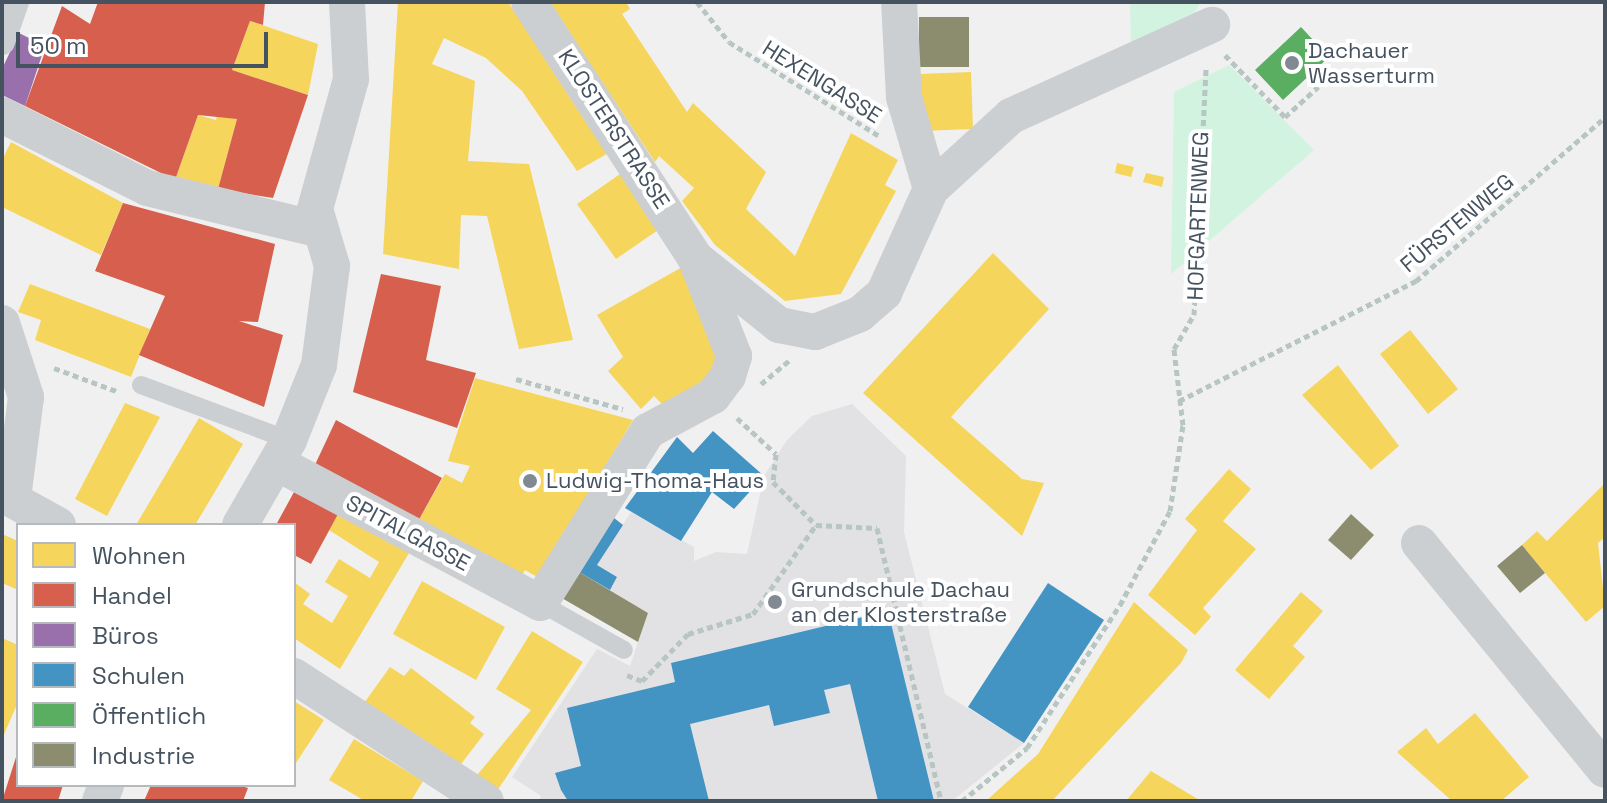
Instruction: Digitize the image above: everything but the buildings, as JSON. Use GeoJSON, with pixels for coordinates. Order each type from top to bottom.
{"type":"FeatureCollection","features":[{"type":"Feature","properties":{"kind":"street"},"geometry":{"type":"LineString","coordinates":[[2,42],[16,2]]}},
{"type":"Feature","properties":{"kind":"street"},"geometry":{"type":"LineString","coordinates":[[241,523],[283,452],[326,330],[332,266],[320,230],[317,188],[351,79],[347,2]]}},
{"type":"Feature","properties":{"kind":"street","name":"KLOSTERSTRASSE"},"geometry":{"type":"LineString","coordinates":[[529,2],[695,258],[734,356],[703,402]]}},
{"type":"Feature","properties":{"kind":"street"},"geometry":{"type":"LineString","coordinates":[[899,2],[904,97],[931,189],[1011,116],[1212,25]]}},
{"type":"Feature","properties":{"kind":"street"},"geometry":{"type":"LineString","coordinates":[[2,115],[147,188],[320,230]]}},
{"type":"Feature","properties":{"kind":"street","name":"KLOSTERSTRASSE"},"geometry":{"type":"LineString","coordinates":[[695,258],[779,325],[815,332],[860,314],[900,272],[931,189]]}},
{"type":"Feature","properties":{"kind":"street"},"geometry":{"type":"LineString","coordinates":[[7,338],[26,397],[7,496],[54,523]]}},
{"type":"Feature","properties":{"kind":"street"},"geometry":{"type":"LineString","coordinates":[[540,603],[648,431],[703,402]]}},
{"type":"Feature","properties":{"kind":"street","name":"SPITALGASSE"},"geometry":{"type":"LineString","coordinates":[[283,452],[540,603]]}},
{"type":"Feature","properties":{"kind":"street"},"geometry":{"type":"LineString","coordinates":[[1419,543],[1605,770]]}},
{"type":"Feature","properties":{"kind":"street"},"geometry":{"type":"LineString","coordinates":[[296,677],[477,795]]}},
{"type":"Feature","properties":{"kind":"lane"},"geometry":{"type":"LineString","coordinates":[[141,385],[283,452]]}},
{"type":"Feature","properties":{"kind":"lane","name":"SPITALGASSE"},"geometry":{"type":"LineString","coordinates":[[540,603],[624,650]]}},
{"type":"Feature","properties":{"kind":"path","name":"HEXENGASSE"},"geometry":{"type":"LineString","coordinates":[[697,2],[729,42],[891,143]]}},
{"type":"Feature","properties":{"kind":"path"},"geometry":{"type":"LineString","coordinates":[[1212,25],[1227,59],[1285,117],[1318,87],[1308,77]]}},
{"type":"Feature","properties":{"kind":"path","name":"HOFGARTENWEG"},"geometry":{"type":"LineString","coordinates":[[962,801],[1027,748],[1120,605],[1170,511],[1183,425],[1174,349],[1194,315],[1212,25]]}},
{"type":"Feature","properties":{"kind":"path","name":"FÜRSTENWEG"},"geometry":{"type":"LineString","coordinates":[[1179,401],[1416,281],[1605,117]]}},
{"type":"Feature","properties":{"kind":"path"},"geometry":{"type":"LineString","coordinates":[[7,338],[125,394],[141,385]]}},
{"type":"Feature","properties":{"kind":"path"},"geometry":{"type":"LineString","coordinates":[[758,386],[788,366]]}},
{"type":"Feature","properties":{"kind":"path"},"geometry":{"type":"LineString","coordinates":[[516,379],[612,405]]}},
{"type":"Feature","properties":{"kind":"path"},"geometry":{"type":"LineString","coordinates":[[703,402],[776,454],[773,482],[816,525],[877,528],[941,801]]}},
{"type":"Feature","properties":{"kind":"path"},"geometry":{"type":"LineString","coordinates":[[628,675],[642,681],[688,634],[753,614],[816,525]]}},
{"type":"Feature","properties":{"kind":"shaded area","name":"Grundschule Dachau an der Klosterstraße"},"geometry":{"type":"Polygon","coordinates":[[[852,404],[906,456],[904,532],[945,694],[1024,743],[952,801],[538,801],[541,796],[512,777],[597,649],[630,666],[648,613],[610,590],[617,577],[597,565],[631,512],[694,547],[694,561],[716,552],[747,554],[764,476],[787,440],[812,416],[852,404]]]}},
{"type":"Feature","properties":{"kind":"green space"},"geometry":{"type":"Polygon","coordinates":[[[1130,2],[1201,2],[1190,21],[1131,44],[1130,2]]]}},
{"type":"Feature","properties":{"kind":"green space"},"geometry":{"type":"Polygon","coordinates":[[[1229,65],[1314,150],[1171,274],[1174,92],[1229,65]]]}},
{"type":"Feature","properties":{"kind":"place","name":"Dachauer Wasserturm"},"geometry":{"type":"Point","coordinates":[1292,63]}},
{"type":"Feature","properties":{"kind":"place","name":"Ludwig-Thoma-Haus"},"geometry":{"type":"Point","coordinates":[530,481]}},
{"type":"Feature","properties":{"kind":"place","name":"Grundschule Dachau an der Klosterstraße"},"geometry":{"type":"Point","coordinates":[775,602]}}]}
